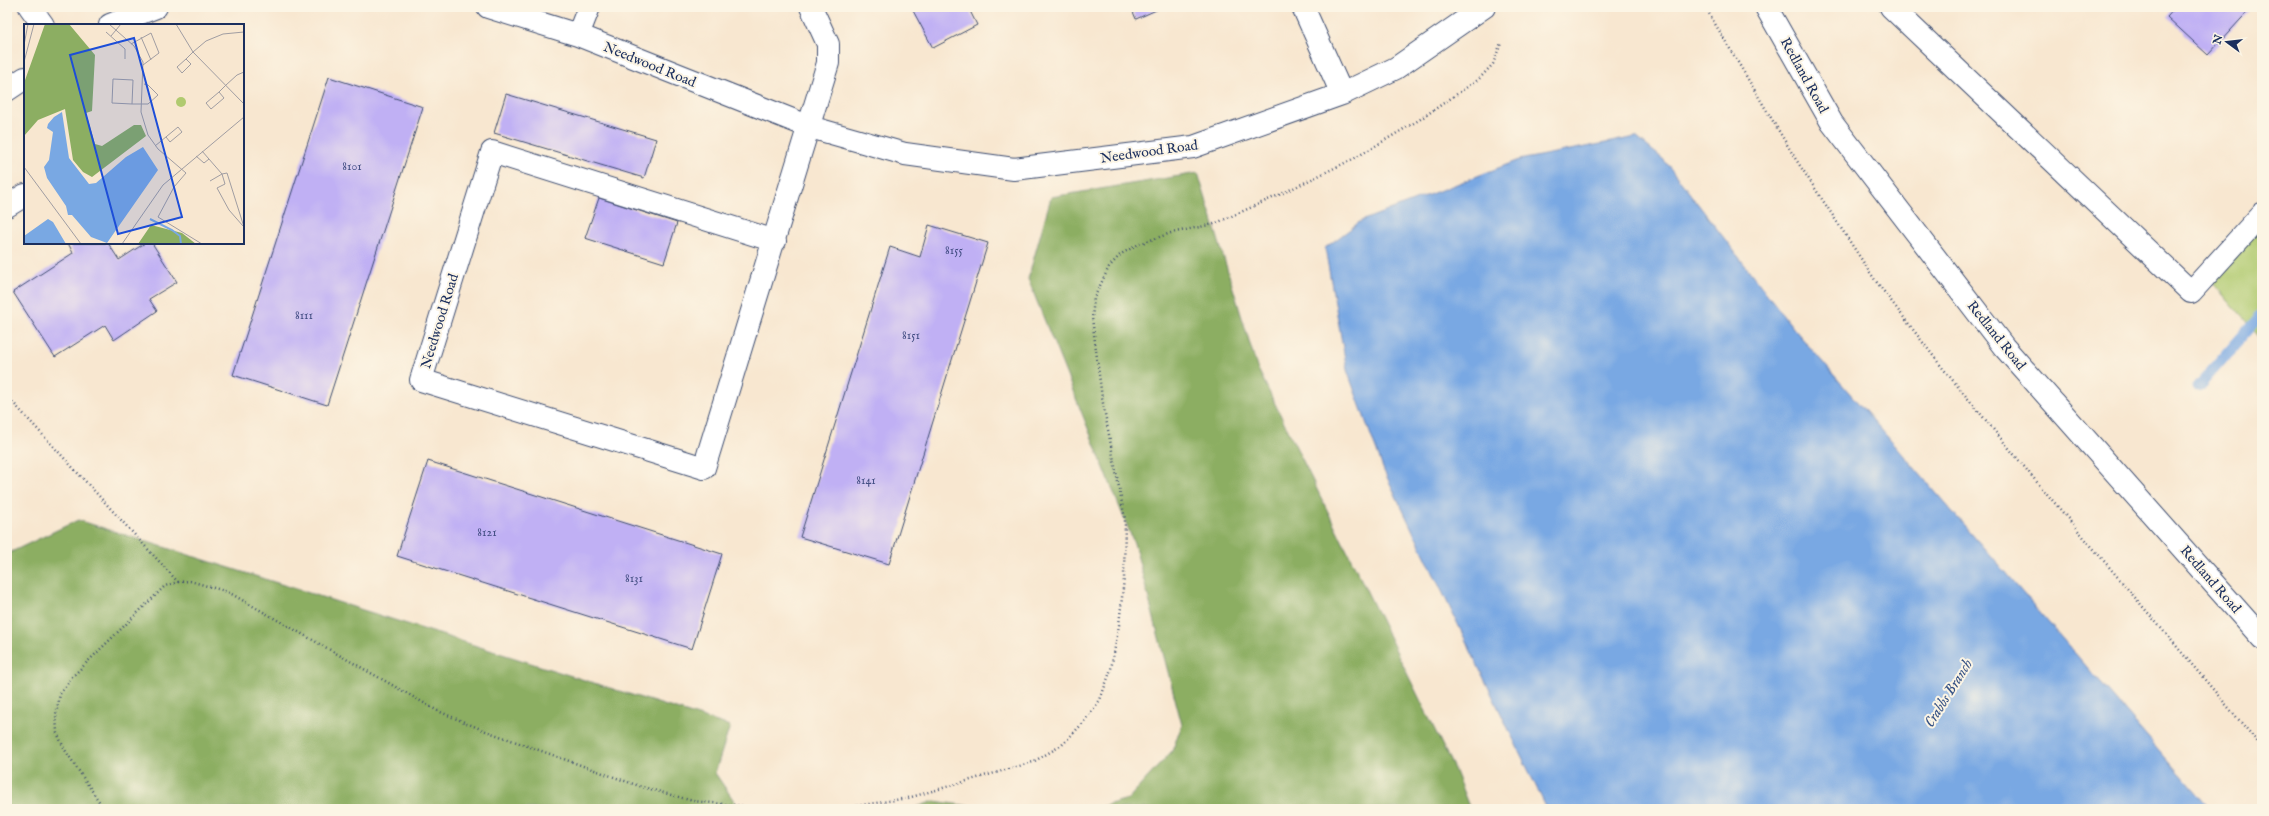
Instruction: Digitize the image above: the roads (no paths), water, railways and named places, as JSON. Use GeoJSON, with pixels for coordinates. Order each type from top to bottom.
{"type":"FeatureCollection","features":[{"type":"Feature","properties":{"kind":"street"},"geometry":{"type":"LineString","coordinates":[[30,7],[42,24]]}},
{"type":"Feature","properties":{"kind":"street"},"geometry":{"type":"LineString","coordinates":[[113,24],[156,7]]}},
{"type":"Feature","properties":{"kind":"street","name":"Needwood Road"},"geometry":{"type":"LineString","coordinates":[[488,7],[578,35],[810,128],[905,154],[1014,169],[1193,147],[1342,94],[1396,68],[1484,7]]}},
{"type":"Feature","properties":{"kind":"street"},"geometry":{"type":"LineString","coordinates":[[578,35],[589,7]]}},
{"type":"Feature","properties":{"kind":"street"},"geometry":{"type":"LineString","coordinates":[[810,128],[828,63],[828,44],[811,7]]}},
{"type":"Feature","properties":{"kind":"street"},"geometry":{"type":"LineString","coordinates":[[1303,7],[1342,94]]}},
{"type":"Feature","properties":{"kind":"street","name":"Redland Road"},"geometry":{"type":"LineString","coordinates":[[1766,7],[1832,123],[2004,347],[2262,638]]}},
{"type":"Feature","properties":{"kind":"street"},"geometry":{"type":"LineString","coordinates":[[1891,7],[2191,292],[2262,214]]}},
{"type":"Feature","properties":{"kind":"street"},"geometry":{"type":"LineString","coordinates":[[7,90],[24,79]]}},
{"type":"Feature","properties":{"kind":"street","name":"Needwood Road"},"geometry":{"type":"LineString","coordinates":[[775,241],[492,152],[421,380],[704,468],[775,241],[810,128]]}},
{"type":"Feature","properties":{"kind":"street"},"geometry":{"type":"LineString","coordinates":[[7,206],[24,196]]}},
{"type":"Feature","properties":{"kind":"water"},"geometry":{"type":"Polygon","coordinates":[[[1636,137],[1664,160],[1794,329],[2210,809],[1547,809],[1384,471],[1347,370],[1325,248],[1361,221],[1519,160],[1636,137]]]}},
{"type":"Feature","properties":{"kind":"waterway","name":"Crabbs Branch"},"geometry":{"type":"LineString","coordinates":[[2198,387],[2262,314]]}}]}
